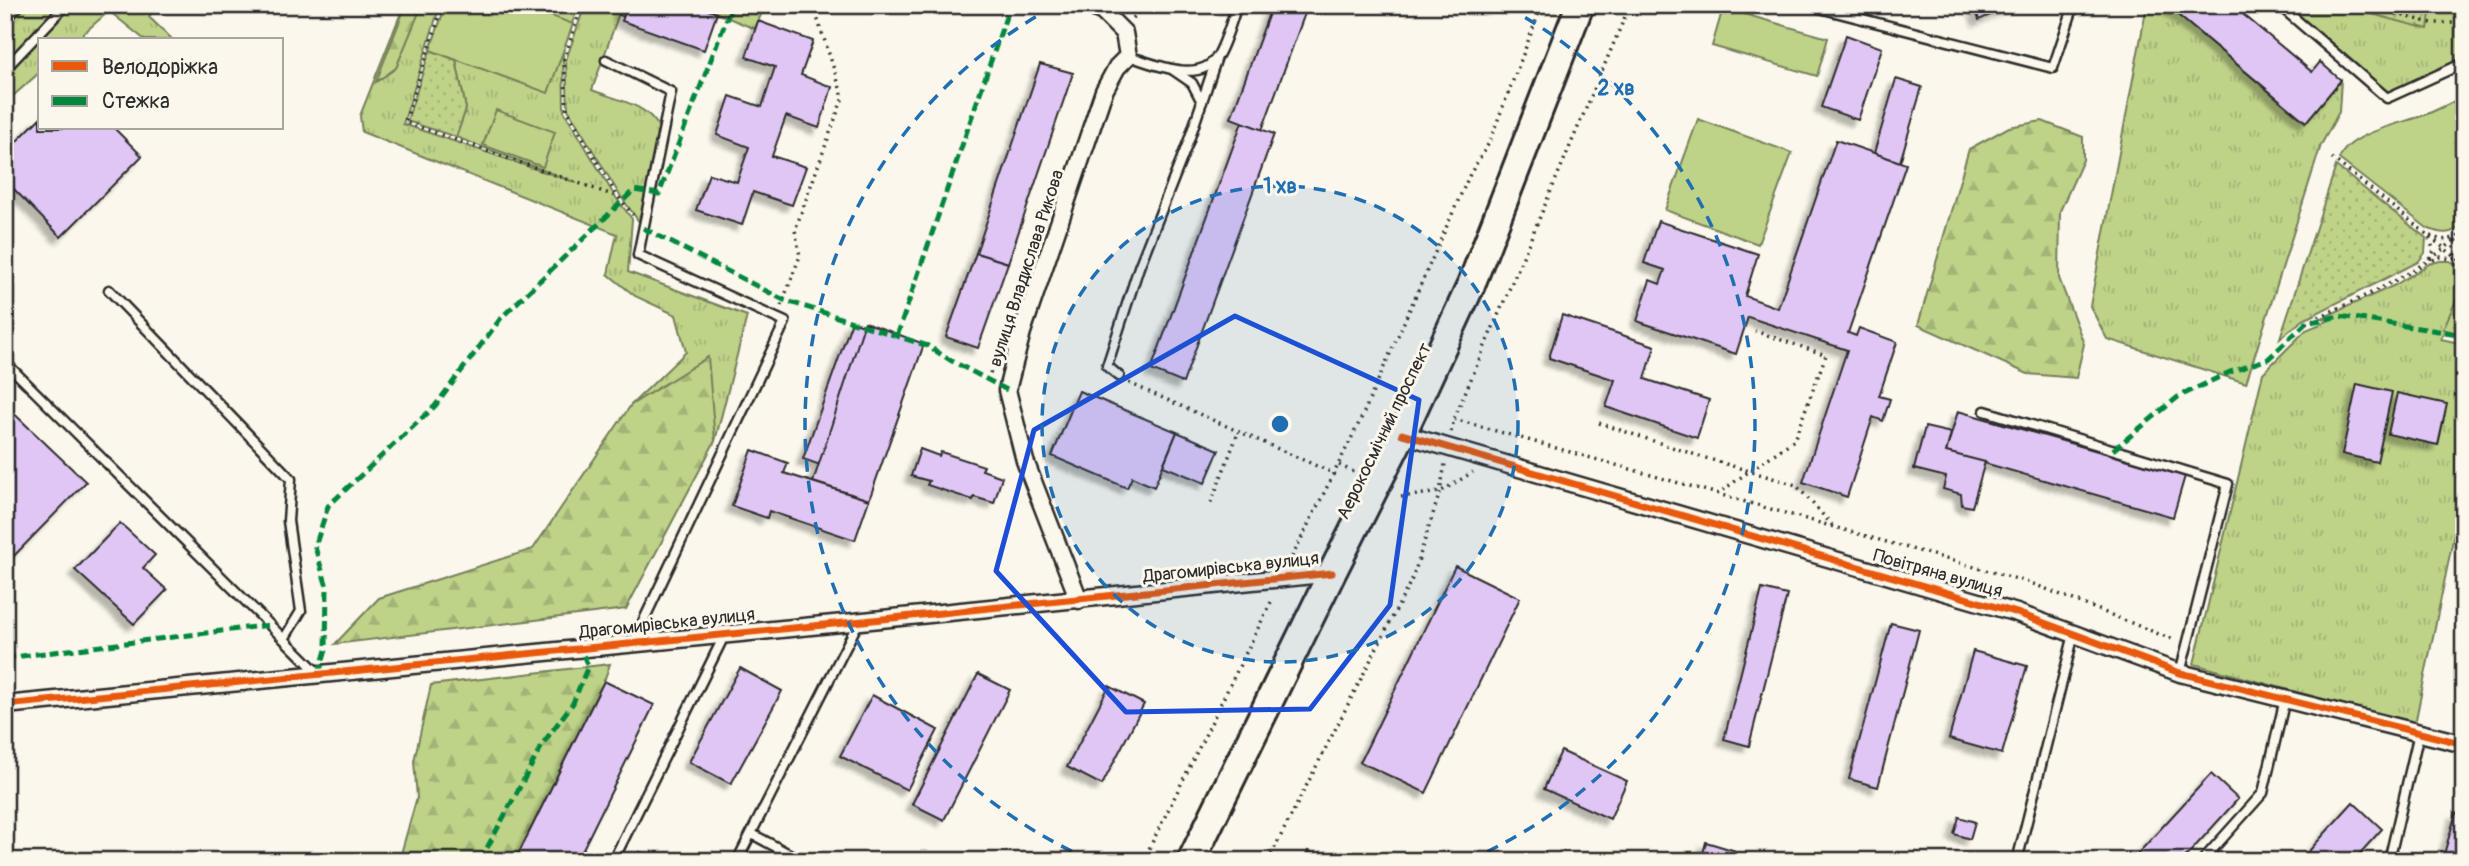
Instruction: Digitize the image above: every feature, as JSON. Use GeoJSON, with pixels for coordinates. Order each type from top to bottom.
{"type":"FeatureCollection","features":[{"type":"Feature","properties":{"kind":"highway","name":"Аерокосмічний проспект"},"geometry":{"type":"LineString","coordinates":[[1191,861],[1402,434],[1471,285],[1580,5]]}},
{"type":"Feature","properties":{"kind":"street"},"geometry":{"type":"LineString","coordinates":[[1090,5],[1103,12],[1124,33],[1128,56]]}},
{"type":"Feature","properties":{"kind":"street","name":"вулиця Владислава Рикова"},"geometry":{"type":"LineString","coordinates":[[1079,600],[1025,461],[1007,390],[1022,332],[1104,91],[1117,67],[1128,56]]}},
{"type":"Feature","properties":{"kind":"street","name":"Повітряна вулиця"},"geometry":{"type":"LineString","coordinates":[[1402,434],[2017,613],[2180,673],[2464,744]]}},
{"type":"Feature","properties":{"kind":"street","name":"Драгомирівська вулиця"},"geometry":{"type":"LineString","coordinates":[[5,705],[1332,573]]}},
{"type":"Feature","properties":{"kind":"lane"},"geometry":{"type":"LineString","coordinates":[[5,69],[66,5]]}},
{"type":"Feature","properties":{"kind":"lane"},"geometry":{"type":"LineString","coordinates":[[1119,376],[1107,366],[1139,267],[1189,140],[1237,5]]}},
{"type":"Feature","properties":{"kind":"lane"},"geometry":{"type":"LineString","coordinates":[[1808,5],[2053,68],[2074,5]]}},
{"type":"Feature","properties":{"kind":"lane"},"geometry":{"type":"LineString","coordinates":[[2279,5],[2387,98],[2464,63]]}},
{"type":"Feature","properties":{"kind":"lane"},"geometry":{"type":"LineString","coordinates":[[1128,56],[1171,69],[1196,71],[1216,60]]}},
{"type":"Feature","properties":{"kind":"lane"},"geometry":{"type":"LineString","coordinates":[[606,60],[671,92],[638,255],[785,322],[633,642]]}},
{"type":"Feature","properties":{"kind":"lane"},"geometry":{"type":"LineString","coordinates":[[1171,69],[1192,83],[1202,102]]}},
{"type":"Feature","properties":{"kind":"lane"},"geometry":{"type":"LineString","coordinates":[[109,290],[291,479],[288,521],[301,611],[284,639]]}},
{"type":"Feature","properties":{"kind":"lane"},"geometry":{"type":"LineString","coordinates":[[5,362],[319,674]]}},
{"type":"Feature","properties":{"kind":"lane"},"geometry":{"type":"LineString","coordinates":[[1985,411],[2228,484],[2180,673]]}},
{"type":"Feature","properties":{"kind":"lane"},"geometry":{"type":"LineString","coordinates":[[737,861],[859,620]]}},
{"type":"Feature","properties":{"kind":"lane"},"geometry":{"type":"LineString","coordinates":[[613,861],[725,633]]}},
{"type":"Feature","properties":{"kind":"lane"},"geometry":{"type":"LineString","coordinates":[[2017,861],[2074,634]]}},
{"type":"Feature","properties":{"kind":"lane"},"geometry":{"type":"LineString","coordinates":[[2202,861],[2263,793],[2285,699]]}},
{"type":"Feature","properties":{"kind":"lane"},"geometry":{"type":"LineString","coordinates":[[2389,861],[2419,733]]}},
{"type":"Feature","properties":{"kind":"lane"},"geometry":{"type":"LineString","coordinates":[[752,834],[802,861]]}},
{"type":"Feature","properties":{"kind":"path"},"geometry":{"type":"LineString","coordinates":[[443,5],[405,122],[618,197]]}},
{"type":"Feature","properties":{"kind":"path"},"geometry":{"type":"LineString","coordinates":[[582,5],[564,59],[567,110],[618,197],[643,228]]}},
{"type":"Feature","properties":{"kind":"path"},"geometry":{"type":"LineString","coordinates":[[777,318],[800,256],[795,230],[843,97],[813,5]]}},
{"type":"Feature","properties":{"kind":"path"},"geometry":{"type":"LineString","coordinates":[[1292,557],[1335,474],[1470,174],[1489,143],[1542,5]]}},
{"type":"Feature","properties":{"kind":"path"},"geometry":{"type":"LineString","coordinates":[[1268,861],[1413,577],[1440,492],[1454,419],[1630,5]]}},
{"type":"Feature","properties":{"kind":"path"},"geometry":{"type":"LineString","coordinates":[[2362,5],[2432,23],[2464,23]]}},
{"type":"Feature","properties":{"kind":"path"},"geometry":{"type":"LineString","coordinates":[[2332,158],[2464,264]]}},
{"type":"Feature","properties":{"kind":"path"},"geometry":{"type":"LineString","coordinates":[[2306,323],[2372,292],[2428,261],[2445,250],[2464,231]]}},
{"type":"Feature","properties":{"kind":"path"},"geometry":{"type":"LineString","coordinates":[[2428,235],[2442,240],[2457,238]]}},
{"type":"Feature","properties":{"kind":"path"},"geometry":{"type":"LineString","coordinates":[[2428,235],[2434,246],[2428,261]]}},
{"type":"Feature","properties":{"kind":"path"},"geometry":{"type":"LineString","coordinates":[[2457,238],[2453,251],[2458,260]]}},
{"type":"Feature","properties":{"kind":"path"},"geometry":{"type":"LineString","coordinates":[[2428,261],[2441,257],[2458,260]]}},
{"type":"Feature","properties":{"kind":"path"},"geometry":{"type":"LineString","coordinates":[[1717,494],[1794,440],[1826,355],[1755,331]]}},
{"type":"Feature","properties":{"kind":"path"},"geometry":{"type":"LineString","coordinates":[[1119,376],[1238,433],[1335,474]]}},
{"type":"Feature","properties":{"kind":"path"},"geometry":{"type":"LineString","coordinates":[[1454,419],[2031,583],[2187,645]]}},
{"type":"Feature","properties":{"kind":"path"},"geometry":{"type":"LineString","coordinates":[[1599,423],[1796,485],[1833,527]]}},
{"type":"Feature","properties":{"kind":"path"},"geometry":{"type":"LineString","coordinates":[[1211,503],[1238,433]]}},
{"type":"Feature","properties":{"kind":"path"},"geometry":{"type":"LineString","coordinates":[[1401,497],[1440,492],[1493,461]]}},
{"type":"Feature","properties":{"kind":"path"},"geometry":{"type":"LineString","coordinates":[[1339,465],[1356,473]]}},
{"type":"Feature","properties":{"kind":"path"},"geometry":{"type":"LineString","coordinates":[[1143,861],[1272,600]]}},
{"type":"Feature","properties":{"kind":"highlighted area"},"geometry":{"type":"Polygon","coordinates":[[[1235,316],[1419,400],[1390,605],[1310,709],[1126,712],[996,571],[1034,430],[1235,316]]]}},
{"type":"Feature","properties":{"kind":"green space"},"geometry":{"type":"Polygon","coordinates":[[[5,5],[156,5],[149,17],[171,38],[143,38],[109,11],[78,38],[38,38],[38,74],[5,103],[5,5]]]}},
{"type":"Feature","properties":{"kind":"green space"},"geometry":{"type":"Polygon","coordinates":[[[404,5],[440,5],[403,124],[577,183],[456,137],[466,109],[456,60],[430,50],[446,5],[579,5],[563,47],[564,111],[614,195],[632,219],[628,272],[747,316],[715,441],[631,405],[686,352],[676,315],[635,296],[608,274],[617,234],[362,132],[360,116],[404,5]]]}},
{"type":"Feature","properties":{"kind":"green space"},"geometry":{"type":"Polygon","coordinates":[[[406,5],[422,5],[396,68],[376,82],[406,5]]]}},
{"type":"Feature","properties":{"kind":"green space"},"geometry":{"type":"Polygon","coordinates":[[[446,5],[522,5],[573,24],[548,93],[430,50],[446,5]]]}},
{"type":"Feature","properties":{"kind":"green space"},"geometry":{"type":"Polygon","coordinates":[[[585,5],[622,5],[592,90],[639,108],[654,120],[659,128],[640,223],[619,194],[568,109],[566,60],[585,5]]]}},
{"type":"Feature","properties":{"kind":"green space"},"geometry":{"type":"Polygon","coordinates":[[[697,5],[765,5],[755,29],[697,5]]]}},
{"type":"Feature","properties":{"kind":"green space"},"geometry":{"type":"Polygon","coordinates":[[[2147,5],[2166,5],[2305,122],[2341,80],[2339,112],[2321,145],[2246,383],[2107,339],[2090,306],[2147,5]]]}},
{"type":"Feature","properties":{"kind":"green space"},"geometry":{"type":"Polygon","coordinates":[[[2279,5],[2464,5],[2464,63],[2387,98],[2279,5]]]}},
{"type":"Feature","properties":{"kind":"green space"},"geometry":{"type":"Polygon","coordinates":[[[2354,5],[2431,5],[2428,29],[2353,9],[2354,5]]]}},
{"type":"Feature","properties":{"kind":"green space"},"geometry":{"type":"Polygon","coordinates":[[[1723,8],[1828,38],[1817,76],[1712,46],[1723,8]]]}},
{"type":"Feature","properties":{"kind":"green space"},"geometry":{"type":"Polygon","coordinates":[[[430,50],[456,60],[466,109],[456,137],[407,121],[430,50]]]}},
{"type":"Feature","properties":{"kind":"green space"},"geometry":{"type":"Polygon","coordinates":[[[2464,96],[2464,224],[2455,230],[2442,233],[2427,228],[2339,159],[2344,150],[2364,136],[2429,113],[2464,96]]]}},
{"type":"Feature","properties":{"kind":"green space"},"geometry":{"type":"Polygon","coordinates":[[[496,110],[555,132],[543,167],[483,145],[496,110]]]}},
{"type":"Feature","properties":{"kind":"green space"},"geometry":{"type":"Polygon","coordinates":[[[1698,119],[1792,153],[1758,244],[1665,210],[1698,119]]]}},
{"type":"Feature","properties":{"kind":"green space"},"geometry":{"type":"Polygon","coordinates":[[[2042,121],[2083,137],[2083,160],[2060,211],[2059,278],[2084,344],[2076,378],[2028,374],[1918,325],[1969,149],[2009,127],[2042,121]]]}},
{"type":"Feature","properties":{"kind":"green space"},"geometry":{"type":"Polygon","coordinates":[[[2336,166],[2426,238],[2425,253],[2418,262],[2303,320],[2280,338],[2336,166]]]}},
{"type":"Feature","properties":{"kind":"green space"},"geometry":{"type":"Polygon","coordinates":[[[2440,261],[2450,261],[2464,269],[2464,283],[2441,339],[2464,344],[2464,486],[2415,724],[2194,664],[2263,373],[2306,330],[2330,320],[2322,318],[2440,261]]]}},
{"type":"Feature","properties":{"kind":"green space"},"geometry":{"type":"Polygon","coordinates":[[[2464,283],[2464,335],[2443,329],[2464,283]]]}},
{"type":"Feature","properties":{"kind":"green space"},"geometry":{"type":"Polygon","coordinates":[[[708,357],[715,441],[626,609],[335,644],[379,598],[533,549],[631,405],[708,357]]]}},
{"type":"Feature","properties":{"kind":"green space"},"geometry":{"type":"Polygon","coordinates":[[[610,664],[515,861],[399,861],[417,797],[414,761],[431,685],[610,664]]]}},
{"type":"Feature","properties":{"kind":"building"},"geometry":{"type":"Polygon","coordinates":[[[5,5],[27,5],[5,28],[5,5]]]}},
{"type":"Feature","properties":{"kind":"building"},"geometry":{"type":"Polygon","coordinates":[[[622,5],[706,5],[712,8],[699,44],[619,15],[622,5]]]}},
{"type":"Feature","properties":{"kind":"building"},"geometry":{"type":"Polygon","coordinates":[[[628,5],[695,5],[717,13],[704,50],[622,21],[628,5]]]}},
{"type":"Feature","properties":{"kind":"building"},"geometry":{"type":"Polygon","coordinates":[[[1272,5],[1308,5],[1262,130],[1231,118],[1272,5]]]}},
{"type":"Feature","properties":{"kind":"building"},"geometry":{"type":"Polygon","coordinates":[[[1974,5],[2013,5],[1979,20],[1974,5]]]}},
{"type":"Feature","properties":{"kind":"building"},"geometry":{"type":"Polygon","coordinates":[[[2166,5],[2245,5],[2249,9],[2244,15],[2312,72],[2320,62],[2341,80],[2306,122],[2166,5]]]}},
{"type":"Feature","properties":{"kind":"building"},"geometry":{"type":"Polygon","coordinates":[[[758,21],[813,41],[801,75],[832,87],[819,128],[786,116],[772,156],[806,167],[792,205],[753,192],[742,225],[696,210],[709,174],[737,182],[749,147],[717,135],[730,96],[762,107],[775,67],[746,57],[758,21]]]}},
{"type":"Feature","properties":{"kind":"building"},"geometry":{"type":"Polygon","coordinates":[[[1846,35],[1882,48],[1858,120],[1821,107],[1846,35]]]}},
{"type":"Feature","properties":{"kind":"building"},"geometry":{"type":"Polygon","coordinates":[[[1040,64],[1073,73],[1008,263],[976,253],[1040,64]]]}},
{"type":"Feature","properties":{"kind":"building"},"geometry":{"type":"Polygon","coordinates":[[[1896,79],[1922,87],[1900,162],[1874,153],[1896,79]]]}},
{"type":"Feature","properties":{"kind":"building"},"geometry":{"type":"Polygon","coordinates":[[[38,120],[38,130],[116,130],[142,156],[61,237],[5,180],[5,153],[38,120]]]}},
{"type":"Feature","properties":{"kind":"building"},"geometry":{"type":"Polygon","coordinates":[[[1242,122],[1274,134],[1183,383],[1151,370],[1242,122]]]}},
{"type":"Feature","properties":{"kind":"building"},"geometry":{"type":"Polygon","coordinates":[[[1836,140],[1906,164],[1848,333],[1856,336],[1859,328],[1897,342],[1879,396],[1890,399],[1883,421],[1873,417],[1847,497],[1803,482],[1847,350],[1748,317],[1736,354],[1637,321],[1650,280],[1660,284],[1665,270],[1644,263],[1658,221],[1758,254],[1745,296],[1778,308],[1836,140]]]}},
{"type":"Feature","properties":{"kind":"building"},"geometry":{"type":"Polygon","coordinates":[[[976,253],[1008,263],[978,348],[946,337],[976,253]]]}},
{"type":"Feature","properties":{"kind":"building"},"geometry":{"type":"Polygon","coordinates":[[[1562,315],[1655,346],[1645,379],[1709,400],[1697,438],[1606,407],[1615,380],[1549,358],[1562,315]]]}},
{"type":"Feature","properties":{"kind":"building"},"geometry":{"type":"Polygon","coordinates":[[[852,321],[909,341],[860,479],[803,459],[852,321]]]}},
{"type":"Feature","properties":{"kind":"building"},"geometry":{"type":"Polygon","coordinates":[[[865,322],[924,344],[869,500],[813,482],[865,322]]]}},
{"type":"Feature","properties":{"kind":"building"},"geometry":{"type":"Polygon","coordinates":[[[2357,384],[2392,392],[2377,462],[2342,454],[2357,384]]]}},
{"type":"Feature","properties":{"kind":"building"},"geometry":{"type":"Polygon","coordinates":[[[1079,391],[1177,432],[1154,487],[1132,477],[1127,488],[1052,456],[1079,391]]]}},
{"type":"Feature","properties":{"kind":"building"},"geometry":{"type":"Polygon","coordinates":[[[2397,393],[2447,404],[2438,445],[2388,434],[2397,393]]]}},
{"type":"Feature","properties":{"kind":"building"},"geometry":{"type":"Polygon","coordinates":[[[5,405],[86,482],[5,565],[5,405]]]}},
{"type":"Feature","properties":{"kind":"building"},"geometry":{"type":"Polygon","coordinates":[[[1958,411],[2185,476],[2173,517],[1946,452],[1958,411]]]}},
{"type":"Feature","properties":{"kind":"building"},"geometry":{"type":"Polygon","coordinates":[[[1925,427],[1951,433],[1946,452],[1985,462],[1972,507],[1962,505],[1961,494],[1943,489],[1946,477],[1914,469],[1925,427]]]}},
{"type":"Feature","properties":{"kind":"building"},"geometry":{"type":"Polygon","coordinates":[[[1177,432],[1219,450],[1205,483],[1163,466],[1177,432]]]}},
{"type":"Feature","properties":{"kind":"building"},"geometry":{"type":"Polygon","coordinates":[[[920,449],[939,456],[941,452],[984,466],[982,470],[1002,477],[994,503],[974,497],[973,500],[927,485],[929,481],[911,476],[920,449]]]}},
{"type":"Feature","properties":{"kind":"building"},"geometry":{"type":"Polygon","coordinates":[[[752,450],[788,463],[784,473],[869,500],[855,540],[769,511],[767,518],[732,506],[752,450]]]}},
{"type":"Feature","properties":{"kind":"building"},"geometry":{"type":"Polygon","coordinates":[[[120,523],[155,555],[143,568],[167,590],[134,624],[75,570],[120,523]]]}},
{"type":"Feature","properties":{"kind":"building"},"geometry":{"type":"Polygon","coordinates":[[[1455,566],[1520,598],[1426,793],[1360,762],[1455,566]]]}},
{"type":"Feature","properties":{"kind":"building"},"geometry":{"type":"Polygon","coordinates":[[[1762,589],[1787,595],[1749,746],[1724,739],[1762,589]]]}},
{"type":"Feature","properties":{"kind":"building"},"geometry":{"type":"Polygon","coordinates":[[[1891,623],[1919,630],[1878,787],[1849,779],[1891,623]]]}},
{"type":"Feature","properties":{"kind":"building"},"geometry":{"type":"Polygon","coordinates":[[[1973,651],[2027,666],[2002,754],[1949,739],[1973,651]]]}},
{"type":"Feature","properties":{"kind":"building"},"geometry":{"type":"Polygon","coordinates":[[[740,668],[782,691],[731,784],[689,762],[740,668]]]}},
{"type":"Feature","properties":{"kind":"building"},"geometry":{"type":"Polygon","coordinates":[[[978,674],[1010,690],[944,820],[912,804],[978,674]]]}},
{"type":"Feature","properties":{"kind":"building"},"geometry":{"type":"Polygon","coordinates":[[[604,681],[654,705],[577,861],[515,861],[604,681]]]}},
{"type":"Feature","properties":{"kind":"building"},"geometry":{"type":"Polygon","coordinates":[[[1109,686],[1144,704],[1102,785],[1067,767],[1109,686]]]}},
{"type":"Feature","properties":{"kind":"building"},"geometry":{"type":"Polygon","coordinates":[[[872,695],[938,730],[907,790],[840,756],[872,695]]]}},
{"type":"Feature","properties":{"kind":"building"},"geometry":{"type":"Polygon","coordinates":[[[1561,751],[1627,781],[1610,819],[1544,789],[1561,751]]]}},
{"type":"Feature","properties":{"kind":"building"},"geometry":{"type":"Polygon","coordinates":[[[2211,774],[2238,799],[2182,861],[2131,861],[2211,774]]]}},
{"type":"Feature","properties":{"kind":"building"},"geometry":{"type":"Polygon","coordinates":[[[2353,802],[2382,829],[2353,861],[2300,861],[2353,802]]]}},
{"type":"Feature","properties":{"kind":"building"},"geometry":{"type":"Polygon","coordinates":[[[2456,813],[2464,815],[2464,861],[2442,861],[2456,813]]]}},
{"type":"Feature","properties":{"kind":"building"},"geometry":{"type":"Polygon","coordinates":[[[1959,817],[1975,822],[1970,839],[1954,834],[1959,817]]]}},
{"type":"Feature","properties":{"kind":"building"},"geometry":{"type":"Polygon","coordinates":[[[1706,842],[1736,851],[1733,861],[1701,861],[1706,842]]]}},
{"type":"Feature","properties":{"kind":"building"},"geometry":{"type":"Polygon","coordinates":[[[1308,851],[1326,861],[1303,861],[1308,851]]]}},
{"type":"Feature","properties":{"kind":"building"},"geometry":{"type":"Polygon","coordinates":[[[640,852],[657,861],[636,861],[640,852]]]}},
{"type":"Feature","properties":{"kind":"marked path"},"geometry":{"type":"LineString","coordinates":[[319,674],[326,650],[327,587],[315,547],[328,506],[435,406],[501,318],[634,190],[659,194],[732,5]]}},
{"type":"Feature","properties":{"kind":"marked path"},"geometry":{"type":"LineString","coordinates":[[897,336],[1010,5]]}},
{"type":"Feature","properties":{"kind":"marked path"},"geometry":{"type":"LineString","coordinates":[[643,228],[784,300],[928,346],[1007,390]]}},
{"type":"Feature","properties":{"kind":"marked path"},"geometry":{"type":"LineString","coordinates":[[2113,450],[2178,397],[2230,372],[2268,359],[2306,323],[2340,316],[2464,335]]}},
{"type":"Feature","properties":{"kind":"marked path"},"geometry":{"type":"LineString","coordinates":[[5,658],[270,625]]}},
{"type":"Feature","properties":{"kind":"marked path"},"geometry":{"type":"LineString","coordinates":[[480,861],[544,742],[573,703],[588,666],[580,648]]}},
{"type":"Feature","properties":{"kind":"cycle path"},"geometry":{"type":"LineString","coordinates":[[1402,434],[2017,613],[2180,673],[2464,744]]}},
{"type":"Feature","properties":{"kind":"cycle path"},"geometry":{"type":"LineString","coordinates":[[5,705],[1332,573]]}}]}
